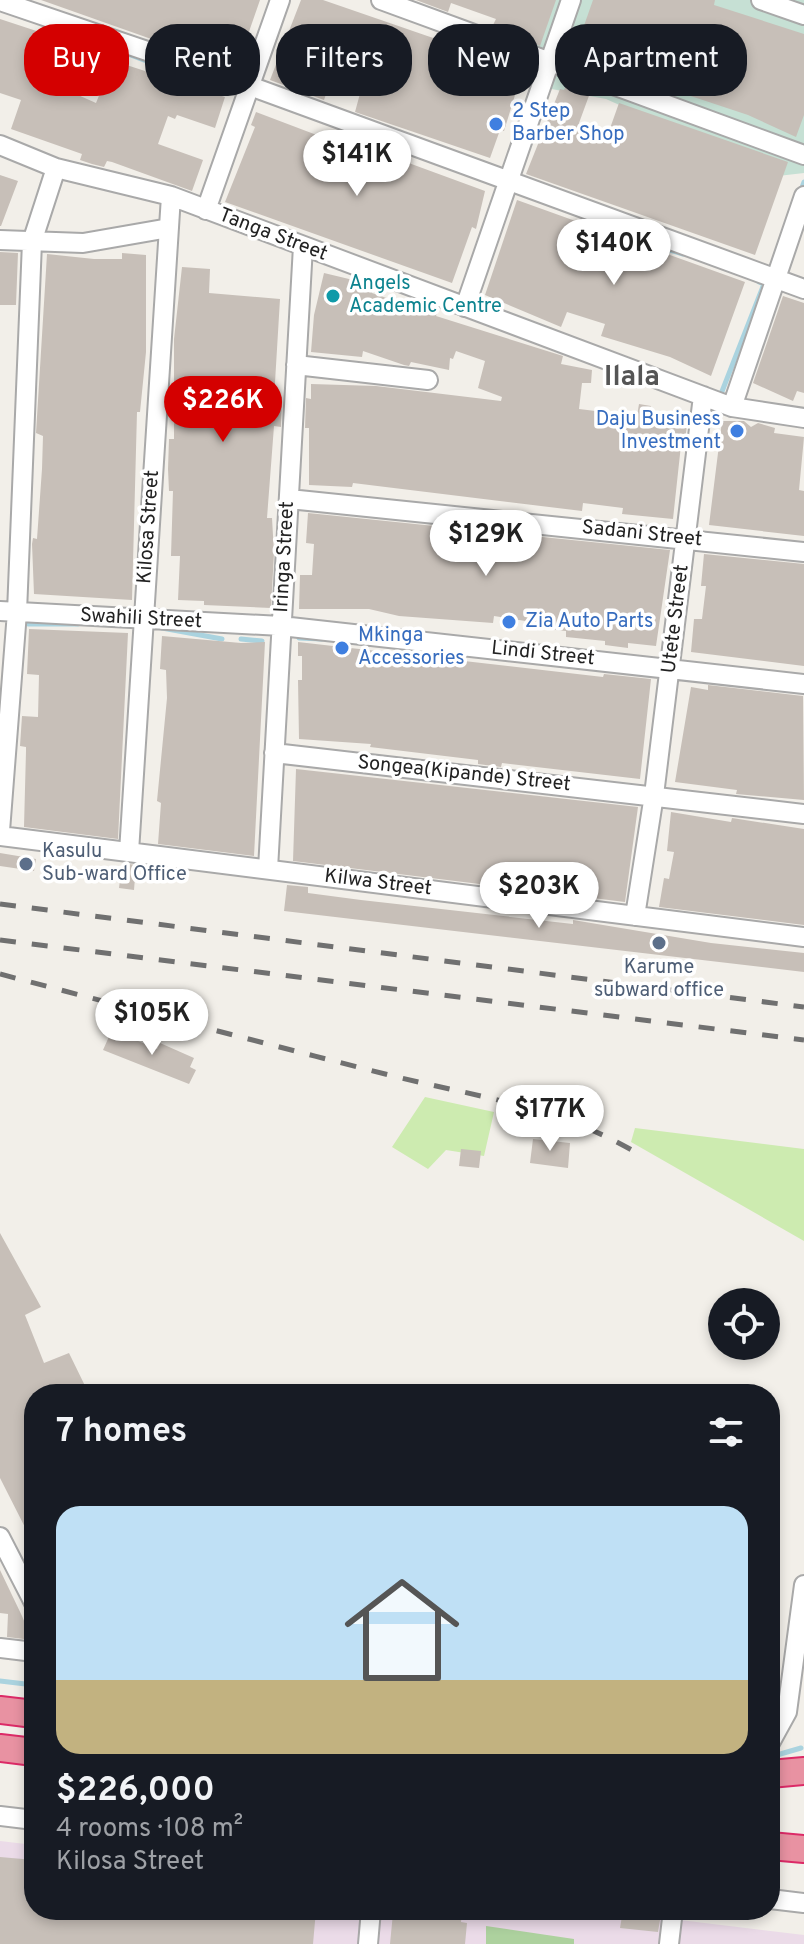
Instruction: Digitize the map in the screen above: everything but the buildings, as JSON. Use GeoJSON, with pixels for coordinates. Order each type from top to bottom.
{"type":"FeatureCollection","features":[{"type":"Feature","properties":{"kind":"highway"},"geometry":{"type":"LineString","coordinates":[[0,1710],[24,1713]]}},
{"type":"Feature","properties":{"kind":"highway"},"geometry":{"type":"LineString","coordinates":[[0,1748],[24,1751]]}},
{"type":"Feature","properties":{"kind":"highway"},"geometry":{"type":"LineString","coordinates":[[780,1773],[804,1771]]}},
{"type":"Feature","properties":{"kind":"highway"},"geometry":{"type":"LineString","coordinates":[[780,1788],[804,1789]]}},
{"type":"Feature","properties":{"kind":"highway"},"geometry":{"type":"LineString","coordinates":[[780,1830],[804,1831]]}},
{"type":"Feature","properties":{"kind":"highway"},"geometry":{"type":"LineString","coordinates":[[780,1847],[804,1849]]}},
{"type":"Feature","properties":{"kind":"street"},"geometry":{"type":"LineString","coordinates":[[260,57],[280,0]]}},
{"type":"Feature","properties":{"kind":"street"},"geometry":{"type":"LineString","coordinates":[[381,0],[804,155]]}},
{"type":"Feature","properties":{"kind":"street"},"geometry":{"type":"LineString","coordinates":[[465,307],[571,0]]}},
{"type":"Feature","properties":{"kind":"street"},"geometry":{"type":"LineString","coordinates":[[761,0],[804,15]]}},
{"type":"Feature","properties":{"kind":"street"},"geometry":{"type":"LineString","coordinates":[[0,1],[145,50]]}},
{"type":"Feature","properties":{"kind":"street"},"geometry":{"type":"LineString","coordinates":[[260,90],[804,289]]}},
{"type":"Feature","properties":{"kind":"street"},"geometry":{"type":"LineString","coordinates":[[206,210],[246,96]]}},
{"type":"Feature","properties":{"kind":"street","name":"Tanga Street"},"geometry":{"type":"LineString","coordinates":[[0,145],[56,168],[171,196],[732,407],[804,418]]}},
{"type":"Feature","properties":{"kind":"street"},"geometry":{"type":"LineString","coordinates":[[0,833],[8,612],[32,242],[56,168]]}},
{"type":"Feature","properties":{"kind":"street","name":"Kilosa Street"},"geometry":{"type":"LineString","coordinates":[[129,852],[171,196]]}},
{"type":"Feature","properties":{"kind":"street"},"geometry":{"type":"LineString","coordinates":[[732,407],[804,196]]}},
{"type":"Feature","properties":{"kind":"street"},"geometry":{"type":"LineString","coordinates":[[0,240],[83,243],[169,228]]}},
{"type":"Feature","properties":{"kind":"street","name":"Iringa Street"},"geometry":{"type":"LineString","coordinates":[[268,869],[303,246]]}},
{"type":"Feature","properties":{"kind":"street"},"geometry":{"type":"LineString","coordinates":[[296,365],[428,380]]}},
{"type":"Feature","properties":{"kind":"street","name":"Utete Street"},"geometry":{"type":"LineString","coordinates":[[635,916],[654,795],[703,396]]}},
{"type":"Feature","properties":{"kind":"street","name":"Sadani Street"},"geometry":{"type":"LineString","coordinates":[[289,499],[804,552]]}},
{"type":"Feature","properties":{"kind":"street","name":"Swahili Street"},"geometry":{"type":"LineString","coordinates":[[8,612],[281,626]]}},
{"type":"Feature","properties":{"kind":"street","name":"Lindi Street"},"geometry":{"type":"LineString","coordinates":[[281,626],[804,684]]}},
{"type":"Feature","properties":{"kind":"street","name":"Songea(Kipande) Street"},"geometry":{"type":"LineString","coordinates":[[274,753],[804,814]]}},
{"type":"Feature","properties":{"kind":"street","name":"Kilwa Street"},"geometry":{"type":"LineString","coordinates":[[0,833],[804,937]]}},
{"type":"Feature","properties":{"kind":"street"},"geometry":{"type":"LineString","coordinates":[[0,1537],[24,1584]]}},
{"type":"Feature","properties":{"kind":"street"},"geometry":{"type":"LineString","coordinates":[[780,1726],[787,1712],[804,1585]]}},
{"type":"Feature","properties":{"kind":"street"},"geometry":{"type":"LineString","coordinates":[[0,1648],[24,1651]]}},
{"type":"Feature","properties":{"kind":"street"},"geometry":{"type":"LineString","coordinates":[[0,1816],[24,1819]]}},
{"type":"Feature","properties":{"kind":"street"},"geometry":{"type":"LineString","coordinates":[[780,1900],[804,1903]]}},
{"type":"Feature","properties":{"kind":"street"},"geometry":{"type":"LineString","coordinates":[[368,1944],[370,1920]]}},
{"type":"Feature","properties":{"kind":"street"},"geometry":{"type":"LineString","coordinates":[[669,1944],[672,1920]]}},
{"type":"Feature","properties":{"kind":"shaded area"},"geometry":{"type":"Polygon","coordinates":[[[0,1841],[24,1844],[24,1920],[680,1920],[804,1935],[804,1944],[0,1944],[0,1841]]]}},
{"type":"Feature","properties":{"kind":"green space"},"geometry":{"type":"Polygon","coordinates":[[[500,0],[804,0],[804,173],[778,176],[606,99],[590,96],[747,96],[747,24],[555,24],[555,90],[539,87],[539,24],[498,24],[500,0]]]}},
{"type":"Feature","properties":{"kind":"green space"},"geometry":{"type":"Polygon","coordinates":[[[425,1097],[494,1112],[484,1156],[446,1150],[428,1169],[392,1147],[425,1097]]]}},
{"type":"Feature","properties":{"kind":"green space"},"geometry":{"type":"Polygon","coordinates":[[[635,1128],[804,1149],[804,1241],[631,1142],[635,1128]]]}},
{"type":"Feature","properties":{"kind":"green space"},"geometry":{"type":"Polygon","coordinates":[[[486,1926],[574,1939],[574,1944],[486,1944],[486,1926]]]}},
{"type":"Feature","properties":{"kind":"waterway"},"geometry":{"type":"LineString","coordinates":[[129,54],[145,60]]}},
{"type":"Feature","properties":{"kind":"waterway"},"geometry":{"type":"LineString","coordinates":[[800,193],[804,182]]}},
{"type":"Feature","properties":{"kind":"waterway"},"geometry":{"type":"LineString","coordinates":[[587,219],[643,242],[683,254]]}},
{"type":"Feature","properties":{"kind":"waterway"},"geometry":{"type":"LineString","coordinates":[[721,394],[764,284],[759,282]]}},
{"type":"Feature","properties":{"kind":"waterway"},"geometry":{"type":"LineString","coordinates":[[30,618],[28,624],[78,624]]}},
{"type":"Feature","properties":{"kind":"waterway"},"geometry":{"type":"LineString","coordinates":[[162,628],[222,639]]}},
{"type":"Feature","properties":{"kind":"waterway"},"geometry":{"type":"LineString","coordinates":[[299,638],[322,639]]}},
{"type":"Feature","properties":{"kind":"waterway"},"geometry":{"type":"LineString","coordinates":[[241,639],[262,641]]}},
{"type":"Feature","properties":{"kind":"waterway"},"geometry":{"type":"LineString","coordinates":[[0,1681],[24,1684]]}},
{"type":"Feature","properties":{"kind":"waterway"},"geometry":{"type":"LineString","coordinates":[[780,1754],[801,1748]]}},
{"type":"Feature","properties":{"kind":"railway"},"geometry":{"type":"LineString","coordinates":[[0,904],[804,1007]]}},
{"type":"Feature","properties":{"kind":"railway"},"geometry":{"type":"LineString","coordinates":[[0,940],[804,1040]]}},
{"type":"Feature","properties":{"kind":"railway"},"geometry":{"type":"LineString","coordinates":[[0,974],[547,1113],[607,1137],[637,1153]]}},
{"type":"Feature","properties":{"kind":"place","name":"2 Step Barber Shop"},"geometry":{"type":"Point","coordinates":[496,124]}},
{"type":"Feature","properties":{"kind":"place","name":"Angels Academic Centre"},"geometry":{"type":"Point","coordinates":[333,296]}},
{"type":"Feature","properties":{"kind":"place","name":"Daju Business Investment"},"geometry":{"type":"Point","coordinates":[737,431]}},
{"type":"Feature","properties":{"kind":"place","name":"Zia Auto Parts"},"geometry":{"type":"Point","coordinates":[509,622]}},
{"type":"Feature","properties":{"kind":"place","name":"Mkinga Accessories"},"geometry":{"type":"Point","coordinates":[342,648]}},
{"type":"Feature","properties":{"kind":"place","name":"Kasulu Sub-ward Office"},"geometry":{"type":"Point","coordinates":[26,864]}},
{"type":"Feature","properties":{"kind":"place","name":"Karume subward office"},"geometry":{"type":"Point","coordinates":[659,943]}},
{"type":"Feature","properties":{"kind":"district","name":"Ilala"},"geometry":{"type":"Point","coordinates":[632,378]}}]}
